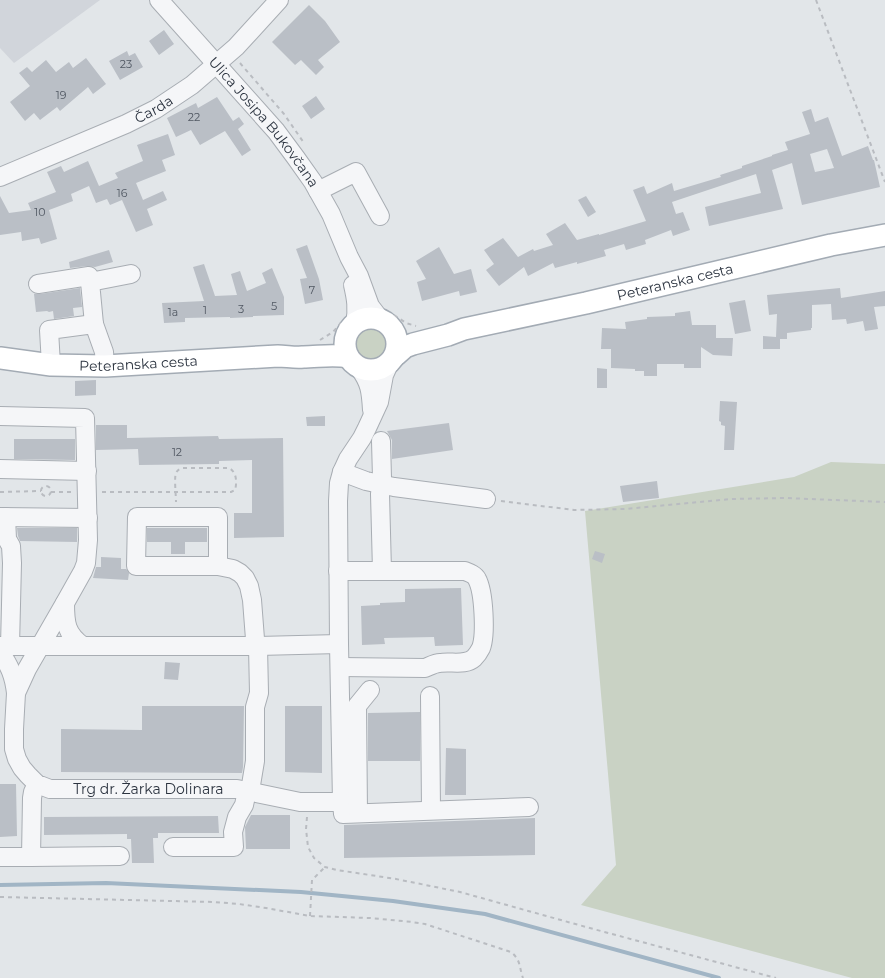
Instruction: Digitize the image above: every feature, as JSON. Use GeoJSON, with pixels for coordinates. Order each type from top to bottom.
{"type":"FeatureCollection","features":[{"type":"Feature","properties":{"kind":"main road","name":"Peteranska cesta"},"geometry":{"type":"LineString","coordinates":[[392,360],[405,347],[464,329],[586,303],[831,245],[885,235]]}},
{"type":"Feature","properties":{"kind":"main road"},"geometry":{"type":"LineString","coordinates":[[371,318],[386,323],[396,333],[398,340],[398,348],[392,360],[382,369],[374,371],[366,370],[353,362],[345,344],[351,330],[363,319],[371,318]]}},
{"type":"Feature","properties":{"kind":"main road","name":"Peteranska cesta"},"geometry":{"type":"LineString","coordinates":[[386,323],[402,331],[412,332],[464,329]]}},
{"type":"Feature","properties":{"kind":"main road","name":"Peteranska cesta"},"geometry":{"type":"LineString","coordinates":[[278,356],[340,340],[351,330]]}},
{"type":"Feature","properties":{"kind":"main road","name":"Peteranska cesta"},"geometry":{"type":"LineString","coordinates":[[0,358],[51,365],[105,366],[278,356],[301,358],[339,356],[353,362]]}},
{"type":"Feature","properties":{"kind":"street","name":"Ulica Josipa Bukovčana"},"geometry":{"type":"LineString","coordinates":[[159,0],[276,131],[296,158],[331,214],[359,276],[370,306],[386,323]]}},
{"type":"Feature","properties":{"kind":"street","name":"Čarda"},"geometry":{"type":"LineString","coordinates":[[0,177],[126,124],[156,109],[192,85],[236,47],[279,0]]}},
{"type":"Feature","properties":{"kind":"street"},"geometry":{"type":"LineString","coordinates":[[318,191],[356,172],[380,216]]}},
{"type":"Feature","properties":{"kind":"street","name":"Ulica Josipa Bukovčana"},"geometry":{"type":"LineString","coordinates":[[349,257],[357,312],[351,330]]}},
{"type":"Feature","properties":{"kind":"street"},"geometry":{"type":"LineString","coordinates":[[90,282],[130,274]]}},
{"type":"Feature","properties":{"kind":"street"},"geometry":{"type":"LineString","coordinates":[[38,284],[89,276],[94,324],[104,352],[105,366]]}},
{"type":"Feature","properties":{"kind":"street"},"geometry":{"type":"LineString","coordinates":[[51,365],[49,330],[94,324]]}},
{"type":"Feature","properties":{"kind":"street"},"geometry":{"type":"LineString","coordinates":[[392,360],[384,375],[378,402],[372,416],[362,438],[342,472],[338,501],[339,644],[345,667],[340,684],[343,814],[530,807]]}},
{"type":"Feature","properties":{"kind":"street"},"geometry":{"type":"LineString","coordinates":[[353,362],[368,382],[371,392],[372,416]]}},
{"type":"Feature","properties":{"kind":"street"},"geometry":{"type":"LineString","coordinates":[[0,416],[86,418],[88,492],[88,556],[86,564],[27,669],[16,693]]}},
{"type":"Feature","properties":{"kind":"street"},"geometry":{"type":"LineString","coordinates":[[381,441],[382,571]]}},
{"type":"Feature","properties":{"kind":"street"},"geometry":{"type":"LineString","coordinates":[[0,469],[87,471]]}},
{"type":"Feature","properties":{"kind":"street"},"geometry":{"type":"LineString","coordinates":[[342,472],[366,481],[486,499]]}},
{"type":"Feature","properties":{"kind":"street"},"geometry":{"type":"LineString","coordinates":[[31,852],[32,798],[37,784],[22,768],[14,749],[16,693],[14,678],[3,648],[12,563],[11,546],[7,539],[3,517],[88,518]]}},
{"type":"Feature","properties":{"kind":"street"},"geometry":{"type":"LineString","coordinates":[[173,847],[234,847],[237,817],[249,791],[255,761],[255,707],[259,693],[258,646],[255,638],[252,600],[245,578],[233,568],[218,566],[136,566],[137,517],[218,517],[218,566]]}},
{"type":"Feature","properties":{"kind":"street"},"geometry":{"type":"LineString","coordinates":[[338,571],[465,571],[477,578],[482,591],[484,624],[482,646],[471,660],[438,663],[426,668],[345,667]]}},
{"type":"Feature","properties":{"kind":"street"},"geometry":{"type":"LineString","coordinates":[[65,603],[66,626],[76,641],[83,646]]}},
{"type":"Feature","properties":{"kind":"street"},"geometry":{"type":"LineString","coordinates":[[3,648],[41,646],[339,644]]}},
{"type":"Feature","properties":{"kind":"street"},"geometry":{"type":"LineString","coordinates":[[345,667],[365,680],[370,690]]}},
{"type":"Feature","properties":{"kind":"street"},"geometry":{"type":"LineString","coordinates":[[340,684],[361,686],[370,690]]}},
{"type":"Feature","properties":{"kind":"street"},"geometry":{"type":"LineString","coordinates":[[358,813],[357,706],[370,690]]}},
{"type":"Feature","properties":{"kind":"street"},"geometry":{"type":"LineString","coordinates":[[430,696],[432,810]]}},
{"type":"Feature","properties":{"kind":"street","name":"Trg dr. Žarka Dolinara"},"geometry":{"type":"LineString","coordinates":[[37,784],[50,789],[237,789],[300,802],[342,802]]}},
{"type":"Feature","properties":{"kind":"street"},"geometry":{"type":"LineString","coordinates":[[0,848],[31,852],[120,856]]}},
{"type":"Feature","properties":{"kind":"street"},"geometry":{"type":"LineString","coordinates":[[0,857],[31,852]]}},
{"type":"Feature","properties":{"kind":"path"},"geometry":{"type":"LineString","coordinates":[[816,0],[885,182]]}},
{"type":"Feature","properties":{"kind":"path"},"geometry":{"type":"LineString","coordinates":[[0,492],[41,491],[42,494],[47,496],[52,492],[88,492],[176,492],[231,492],[235,490],[236,486],[234,470],[230,468],[183,468],[179,470],[176,473],[176,492],[177,517]]}},
{"type":"Feature","properties":{"kind":"path"},"geometry":{"type":"LineString","coordinates":[[41,491],[43,487],[47,486],[52,492]]}},
{"type":"Feature","properties":{"kind":"path"},"geometry":{"type":"LineString","coordinates":[[486,499],[574,510],[625,510],[731,499],[785,498],[885,502]]}},
{"type":"Feature","properties":{"kind":"path"},"geometry":{"type":"LineString","coordinates":[[307,802],[306,829],[308,847],[314,858],[325,867],[396,878],[460,892],[586,928],[776,978]]}},
{"type":"Feature","properties":{"kind":"path"},"geometry":{"type":"LineString","coordinates":[[310,916],[312,880],[325,867]]}},
{"type":"Feature","properties":{"kind":"path"},"geometry":{"type":"LineString","coordinates":[[0,897],[61,897],[222,903],[310,916],[370,918],[425,924],[511,952],[519,961],[523,978]]}},
{"type":"Feature","properties":{"kind":"shaded area"},"geometry":{"type":"Polygon","coordinates":[[[0,0],[100,0],[14,63],[0,48],[0,0]]]}},
{"type":"Feature","properties":{"kind":"green space"},"geometry":{"type":"Polygon","coordinates":[[[371,328],[377,329],[382,333],[386,338],[386,350],[382,355],[377,359],[371,360],[365,359],[360,355],[356,350],[355,344],[356,338],[360,333],[365,329],[371,328]]]}},
{"type":"Feature","properties":{"kind":"green space"},"geometry":{"type":"Polygon","coordinates":[[[831,462],[885,464],[885,978],[852,978],[581,905],[616,865],[585,511],[794,477],[831,462]]]}},
{"type":"Feature","properties":{"kind":"building"},"geometry":{"type":"Polygon","coordinates":[[[309,5],[325,21],[340,42],[318,60],[324,67],[316,75],[301,60],[295,65],[272,42],[309,5]]]}},
{"type":"Feature","properties":{"kind":"building"},"geometry":{"type":"Polygon","coordinates":[[[164,30],[174,44],[159,55],[149,41],[164,30]]]}},
{"type":"Feature","properties":{"kind":"building"},"geometry":{"type":"Polygon","coordinates":[[[127,51],[129,56],[135,53],[143,67],[120,80],[109,61],[127,51]]]}},
{"type":"Feature","properties":{"kind":"building"},"geometry":{"type":"Polygon","coordinates":[[[86,58],[106,84],[93,94],[88,87],[60,111],[57,107],[40,120],[34,113],[25,121],[10,102],[30,86],[19,73],[27,67],[32,72],[46,60],[56,72],[69,62],[73,68],[86,58]]]}},
{"type":"Feature","properties":{"kind":"building"},"geometry":{"type":"Polygon","coordinates":[[[316,96],[325,109],[311,119],[302,106],[316,96]]]}},
{"type":"Feature","properties":{"kind":"building"},"geometry":{"type":"Polygon","coordinates":[[[217,97],[233,121],[239,117],[244,124],[238,129],[251,150],[242,156],[225,131],[200,145],[191,130],[176,137],[167,118],[196,103],[198,108],[217,97]]]}},
{"type":"Feature","properties":{"kind":"building"},"geometry":{"type":"Polygon","coordinates":[[[811,109],[815,122],[828,117],[842,156],[868,146],[874,160],[880,187],[802,205],[792,163],[772,170],[783,209],[709,226],[705,207],[761,193],[756,174],[672,202],[676,214],[683,212],[690,230],[673,236],[671,230],[645,240],[646,244],[626,250],[624,244],[604,250],[606,256],[577,264],[577,262],[555,268],[553,263],[528,276],[524,267],[499,286],[486,270],[494,264],[484,250],[503,238],[518,257],[533,249],[534,251],[553,245],[546,234],[565,223],[577,240],[646,221],[633,190],[644,186],[647,194],[672,183],[674,191],[721,177],[720,175],[742,168],[742,166],[788,150],[785,142],[810,134],[802,112],[811,109]],[[827,149],[810,154],[815,172],[834,168],[827,149]]]}},
{"type":"Feature","properties":{"kind":"building"},"geometry":{"type":"Polygon","coordinates":[[[168,134],[175,155],[162,160],[166,171],[136,183],[143,200],[163,191],[167,200],[147,209],[153,225],[136,232],[122,200],[110,205],[107,199],[96,203],[89,186],[71,194],[73,201],[49,210],[57,239],[41,244],[39,238],[22,241],[21,232],[0,235],[0,196],[9,213],[31,210],[28,203],[56,192],[47,172],[61,166],[64,172],[88,161],[99,186],[118,178],[115,173],[143,161],[137,145],[168,134]]]}},
{"type":"Feature","properties":{"kind":"building"},"geometry":{"type":"Polygon","coordinates":[[[586,196],[596,212],[588,217],[578,200],[586,196]]]}},
{"type":"Feature","properties":{"kind":"building"},"geometry":{"type":"Polygon","coordinates":[[[307,245],[319,279],[323,300],[305,304],[300,279],[307,278],[296,249],[307,245]]]}},
{"type":"Feature","properties":{"kind":"building"},"geometry":{"type":"Polygon","coordinates":[[[439,247],[454,274],[471,269],[477,292],[460,296],[459,291],[422,301],[417,282],[426,279],[416,261],[439,247]]]}},
{"type":"Feature","properties":{"kind":"building"},"geometry":{"type":"Polygon","coordinates":[[[109,250],[113,262],[95,267],[70,268],[69,262],[109,250]]]}},
{"type":"Feature","properties":{"kind":"building"},"geometry":{"type":"Polygon","coordinates":[[[204,264],[215,296],[237,295],[231,274],[240,271],[247,291],[266,283],[262,273],[272,268],[284,297],[284,315],[185,318],[185,322],[164,323],[162,303],[204,301],[193,267],[204,264]]]}},
{"type":"Feature","properties":{"kind":"building"},"geometry":{"type":"Polygon","coordinates":[[[80,288],[82,307],[73,308],[74,316],[54,319],[53,311],[36,312],[34,294],[80,288]]]}},
{"type":"Feature","properties":{"kind":"building"},"geometry":{"type":"Polygon","coordinates":[[[840,288],[841,298],[885,291],[885,306],[874,307],[878,329],[865,331],[863,321],[847,324],[846,319],[832,320],[831,304],[812,305],[811,330],[787,333],[787,339],[780,339],[780,349],[763,349],[763,336],[776,337],[777,314],[769,315],[767,295],[840,288]]]}},
{"type":"Feature","properties":{"kind":"building"},"geometry":{"type":"Polygon","coordinates":[[[745,300],[751,331],[735,334],[729,303],[745,300]]]}},
{"type":"Feature","properties":{"kind":"building"},"geometry":{"type":"Polygon","coordinates":[[[690,311],[692,325],[716,325],[716,338],[733,338],[732,356],[713,355],[701,347],[701,368],[684,368],[684,364],[657,364],[657,376],[644,376],[644,371],[635,371],[635,369],[611,368],[611,349],[601,349],[602,328],[626,329],[625,322],[647,319],[647,317],[675,316],[675,313],[690,311]]]}},
{"type":"Feature","properties":{"kind":"building"},"geometry":{"type":"Polygon","coordinates":[[[597,368],[607,369],[607,388],[597,388],[597,368]]]}},
{"type":"Feature","properties":{"kind":"building"},"geometry":{"type":"Polygon","coordinates":[[[96,380],[96,395],[75,396],[75,381],[96,380]]]}},
{"type":"Feature","properties":{"kind":"building"},"geometry":{"type":"Polygon","coordinates":[[[720,401],[737,402],[734,450],[724,450],[725,426],[721,425],[719,421],[720,401]]]}},
{"type":"Feature","properties":{"kind":"building"},"geometry":{"type":"Polygon","coordinates":[[[325,416],[325,426],[307,426],[306,417],[325,416]]]}},
{"type":"Feature","properties":{"kind":"building"},"geometry":{"type":"Polygon","coordinates":[[[449,423],[453,450],[392,459],[392,440],[387,431],[449,423]]]}},
{"type":"Feature","properties":{"kind":"building"},"geometry":{"type":"Polygon","coordinates":[[[96,425],[127,425],[127,438],[218,436],[219,439],[283,438],[284,537],[234,538],[234,513],[252,513],[252,460],[219,461],[219,464],[139,465],[138,449],[96,450],[96,425]]]}},
{"type":"Feature","properties":{"kind":"building"},"geometry":{"type":"Polygon","coordinates":[[[14,439],[75,439],[75,460],[14,459],[14,439]]]}},
{"type":"Feature","properties":{"kind":"building"},"geometry":{"type":"Polygon","coordinates":[[[657,481],[659,498],[623,502],[620,486],[657,481]]]}},
{"type":"Feature","properties":{"kind":"building"},"geometry":{"type":"Polygon","coordinates":[[[17,528],[77,528],[77,542],[20,541],[17,528]]]}},
{"type":"Feature","properties":{"kind":"building"},"geometry":{"type":"Polygon","coordinates":[[[147,528],[207,528],[207,542],[185,542],[185,554],[171,554],[171,542],[147,542],[147,528]]]}},
{"type":"Feature","properties":{"kind":"building"},"geometry":{"type":"Polygon","coordinates":[[[595,551],[605,554],[602,563],[592,559],[595,551]]]}},
{"type":"Feature","properties":{"kind":"building"},"geometry":{"type":"Polygon","coordinates":[[[101,557],[121,558],[121,569],[126,569],[129,573],[128,580],[93,578],[96,567],[101,567],[101,557]]]}},
{"type":"Feature","properties":{"kind":"building"},"geometry":{"type":"Polygon","coordinates":[[[461,588],[463,645],[435,646],[434,637],[384,638],[385,644],[362,645],[361,606],[405,602],[405,589],[461,588]]]}},
{"type":"Feature","properties":{"kind":"building"},"geometry":{"type":"Polygon","coordinates":[[[165,662],[180,663],[178,680],[164,679],[165,662]]]}},
{"type":"Feature","properties":{"kind":"building"},"geometry":{"type":"Polygon","coordinates":[[[142,706],[244,706],[242,773],[61,772],[61,729],[142,730],[142,706]]]}},
{"type":"Feature","properties":{"kind":"building"},"geometry":{"type":"Polygon","coordinates":[[[285,706],[322,706],[322,773],[285,772],[285,706]]]}},
{"type":"Feature","properties":{"kind":"building"},"geometry":{"type":"Polygon","coordinates":[[[420,712],[420,761],[368,761],[368,713],[420,712]]]}},
{"type":"Feature","properties":{"kind":"building"},"geometry":{"type":"Polygon","coordinates":[[[446,748],[466,749],[466,795],[445,795],[446,748]]]}},
{"type":"Feature","properties":{"kind":"building"},"geometry":{"type":"Polygon","coordinates":[[[0,784],[16,784],[17,836],[0,837],[0,784]]]}},
{"type":"Feature","properties":{"kind":"building"},"geometry":{"type":"Polygon","coordinates":[[[251,815],[290,815],[290,849],[246,849],[245,827],[251,815]]]}},
{"type":"Feature","properties":{"kind":"building"},"geometry":{"type":"Polygon","coordinates":[[[218,816],[219,833],[158,833],[158,838],[153,838],[154,863],[132,863],[131,839],[127,839],[127,834],[44,835],[44,817],[218,816]]]}},
{"type":"Feature","properties":{"kind":"building"},"geometry":{"type":"Polygon","coordinates":[[[535,818],[535,855],[344,858],[344,825],[535,818]]]}},
{"type":"Feature","properties":{"kind":"waterway"},"geometry":{"type":"LineString","coordinates":[[0,885],[106,883],[301,892],[393,901],[485,914],[719,978]]}}]}
